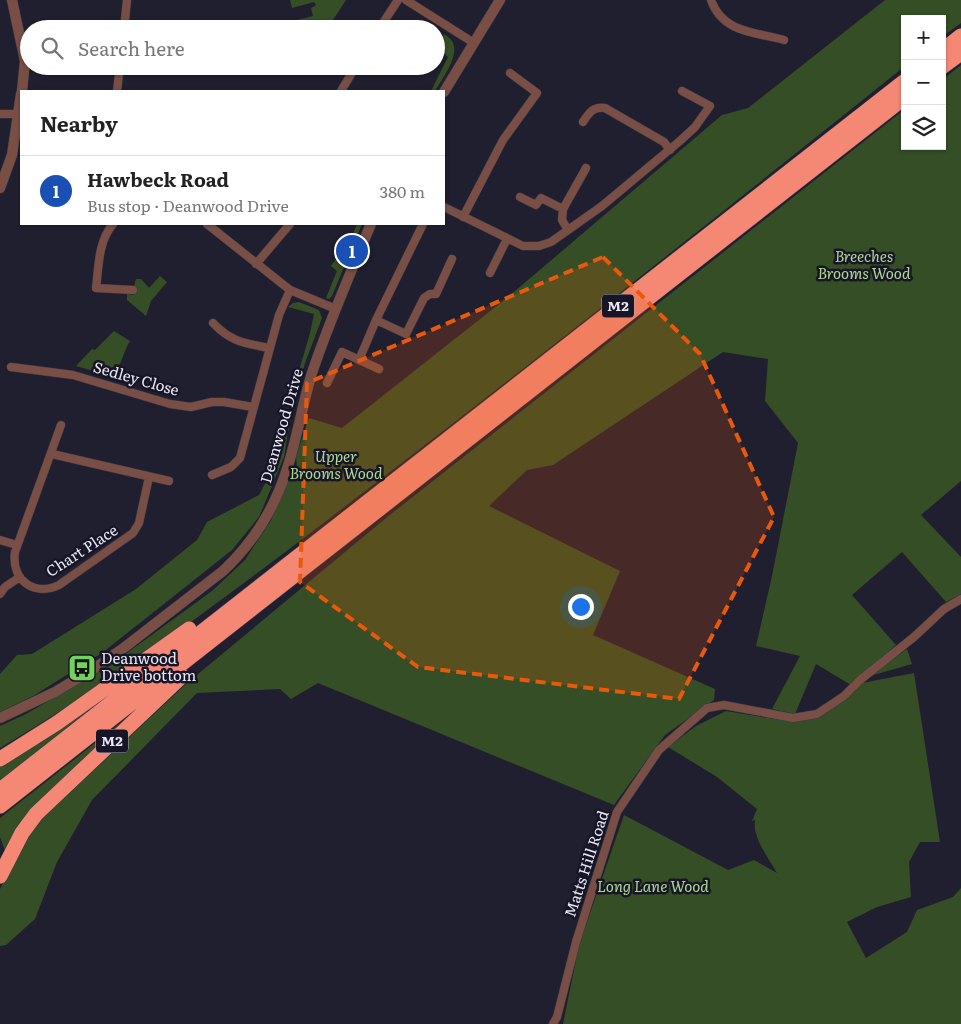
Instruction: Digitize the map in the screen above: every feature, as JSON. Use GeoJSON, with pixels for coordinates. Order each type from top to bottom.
{"type":"FeatureCollection","features":[{"type":"Feature","properties":{"kind":"highway"},"geometry":{"type":"LineString","coordinates":[[946,48],[961,36]]}},
{"type":"Feature","properties":{"kind":"highway"},"geometry":{"type":"LineString","coordinates":[[946,64],[961,53]]}},
{"type":"Feature","properties":{"kind":"highway","name":"M2"},"geometry":{"type":"LineString","coordinates":[[0,790],[901,84]]}},
{"type":"Feature","properties":{"kind":"highway","name":"M2"},"geometry":{"type":"LineString","coordinates":[[0,806],[901,100]]}},
{"type":"Feature","properties":{"kind":"highway","name":"M2"},"geometry":{"type":"LineString","coordinates":[[0,759],[128,673],[219,608],[257,589]]}},
{"type":"Feature","properties":{"kind":"highway","name":"M2"},"geometry":{"type":"LineString","coordinates":[[0,876],[22,833],[36,814],[166,690],[227,637],[240,619]]}},
{"type":"Feature","properties":{"kind":"highway","name":"M2"},"geometry":{"type":"LineString","coordinates":[[0,754],[22,744]]}},
{"type":"Feature","properties":{"kind":"street"},"geometry":{"type":"LineString","coordinates":[[12,0],[20,37]]}},
{"type":"Feature","properties":{"kind":"street"},"geometry":{"type":"LineString","coordinates":[[125,20],[126,0]]}},
{"type":"Feature","properties":{"kind":"street"},"geometry":{"type":"LineString","coordinates":[[385,20],[398,0]]}},
{"type":"Feature","properties":{"kind":"street"},"geometry":{"type":"LineString","coordinates":[[406,0],[437,20]]}},
{"type":"Feature","properties":{"kind":"street"},"geometry":{"type":"LineString","coordinates":[[445,90],[500,0]]}},
{"type":"Feature","properties":{"kind":"street"},"geometry":{"type":"LineString","coordinates":[[711,0],[716,11],[741,30],[784,40]]}},
{"type":"Feature","properties":{"kind":"street"},"geometry":{"type":"LineString","coordinates":[[445,25],[474,44]]}},
{"type":"Feature","properties":{"kind":"street"},"geometry":{"type":"LineString","coordinates":[[463,216],[503,140],[537,93],[510,73]]}},
{"type":"Feature","properties":{"kind":"street"},"geometry":{"type":"LineString","coordinates":[[21,90],[24,75]]}},
{"type":"Feature","properties":{"kind":"street"},"geometry":{"type":"LineString","coordinates":[[117,90],[119,75]]}},
{"type":"Feature","properties":{"kind":"street"},"geometry":{"type":"LineString","coordinates":[[342,90],[351,75]]}},
{"type":"Feature","properties":{"kind":"street"},"geometry":{"type":"LineString","coordinates":[[445,207],[523,246],[533,247],[551,242],[639,176],[695,127],[710,106],[682,91]]}},
{"type":"Feature","properties":{"kind":"street"},"geometry":{"type":"LineString","coordinates":[[0,188],[12,155],[20,104]]}},
{"type":"Feature","properties":{"kind":"street"},"geometry":{"type":"LineString","coordinates":[[583,122],[590,111],[597,108],[605,108],[664,142],[670,150]]}},
{"type":"Feature","properties":{"kind":"street"},"geometry":{"type":"LineString","coordinates":[[0,114],[19,114]]}},
{"type":"Feature","properties":{"kind":"street"},"geometry":{"type":"LineString","coordinates":[[568,230],[562,220],[563,209],[586,168]]}},
{"type":"Feature","properties":{"kind":"street"},"geometry":{"type":"LineString","coordinates":[[520,197],[536,205],[540,198],[563,209]]}},
{"type":"Feature","properties":{"kind":"street"},"geometry":{"type":"LineString","coordinates":[[109,225],[101,244],[96,288],[133,290]]}},
{"type":"Feature","properties":{"kind":"street"},"geometry":{"type":"LineString","coordinates":[[208,225],[290,290],[336,309]]}},
{"type":"Feature","properties":{"kind":"street"},"geometry":{"type":"LineString","coordinates":[[256,264],[289,225]]}},
{"type":"Feature","properties":{"kind":"street","name":"Deanwood Drive"},"geometry":{"type":"LineString","coordinates":[[0,718],[55,692],[95,668],[208,583],[237,558],[266,517],[278,493],[288,467],[312,375],[336,309],[372,225]]}},
{"type":"Feature","properties":{"kind":"street"},"geometry":{"type":"LineString","coordinates":[[359,360],[376,320],[423,225]]}},
{"type":"Feature","properties":{"kind":"street"},"geometry":{"type":"LineString","coordinates":[[490,273],[507,238]]}},
{"type":"Feature","properties":{"kind":"street"},"geometry":{"type":"LineString","coordinates":[[376,320],[406,334],[424,298],[430,294],[436,294],[452,259]]}},
{"type":"Feature","properties":{"kind":"street"},"geometry":{"type":"LineString","coordinates":[[212,475],[232,466],[238,461],[279,315],[290,290]]}},
{"type":"Feature","properties":{"kind":"street"},"geometry":{"type":"LineString","coordinates":[[213,323],[225,335],[234,340],[269,348]]}},
{"type":"Feature","properties":{"kind":"street"},"geometry":{"type":"LineString","coordinates":[[327,383],[342,352],[379,369]]}},
{"type":"Feature","properties":{"kind":"street","name":"Sedley Close"},"geometry":{"type":"LineString","coordinates":[[12,367],[73,375],[180,406],[191,407],[212,402],[224,402],[253,407]]}},
{"type":"Feature","properties":{"kind":"street"},"geometry":{"type":"LineString","coordinates":[[0,594],[5,586],[20,577],[14,563],[17,544],[52,454],[61,425]]}},
{"type":"Feature","properties":{"kind":"street"},"geometry":{"type":"LineString","coordinates":[[52,454],[169,481]]}},
{"type":"Feature","properties":{"kind":"street","name":"Chart Place"},"geometry":{"type":"LineString","coordinates":[[20,577],[26,584],[36,588],[47,589],[53,587],[129,536],[136,530],[139,523],[149,477]]}},
{"type":"Feature","properties":{"kind":"street"},"geometry":{"type":"LineString","coordinates":[[0,540],[17,544]]}},
{"type":"Feature","properties":{"kind":"street","name":"Matts Hill Road"},"geometry":{"type":"LineString","coordinates":[[553,1024],[557,1017],[576,942],[617,812],[659,750],[707,708],[724,706],[793,718],[817,714],[844,696],[860,680],[914,637],[944,609],[961,599]]}},
{"type":"Feature","properties":{"kind":"highlighted area"},"geometry":{"type":"Polygon","coordinates":[[[603,257],[700,354],[774,517],[679,699],[418,667],[300,582],[307,383],[603,257]]]}},
{"type":"Feature","properties":{"kind":"green space"},"geometry":{"type":"Polygon","coordinates":[[[290,0],[346,0],[333,20],[297,20],[313,16],[311,8],[316,5],[314,2],[292,8],[290,0]]]}},
{"type":"Feature","properties":{"kind":"green space","name":"Upper Brooms Wood"},"geometry":{"type":"Polygon","coordinates":[[[885,0],[961,0],[961,23],[946,34],[946,15],[901,15],[901,69],[451,425],[292,547],[149,652],[51,717],[0,748],[0,726],[26,714],[109,666],[212,591],[245,560],[271,520],[291,472],[297,470],[296,456],[309,418],[342,428],[508,297],[722,115],[748,108],[885,0]]]}},
{"type":"Feature","properties":{"kind":"green space"},"geometry":{"type":"Polygon","coordinates":[[[445,35],[453,44],[454,51],[445,75],[445,63],[448,57],[445,54],[445,35]]]}},
{"type":"Feature","properties":{"kind":"green space","name":"Breeches Brooms Wood"},"geometry":{"type":"Polygon","coordinates":[[[961,65],[961,481],[921,515],[961,557],[961,594],[946,602],[902,552],[852,595],[896,645],[851,685],[816,664],[795,714],[772,709],[800,656],[756,646],[798,443],[765,401],[768,359],[723,352],[553,465],[527,470],[489,506],[620,571],[593,635],[715,689],[714,700],[665,735],[614,805],[318,683],[291,699],[280,689],[197,693],[92,800],[57,862],[35,919],[6,945],[0,946],[0,889],[29,831],[186,684],[386,518],[901,112],[901,150],[946,150],[946,77],[961,65]]]}},
{"type":"Feature","properties":{"kind":"green space"},"geometry":{"type":"Polygon","coordinates":[[[439,75],[445,75],[436,90],[432,90],[439,75]]]}},
{"type":"Feature","properties":{"kind":"green space"},"geometry":{"type":"Polygon","coordinates":[[[357,225],[362,225],[332,296],[329,299],[326,298],[337,271],[331,266],[341,252],[346,251],[357,225]]]}},
{"type":"Feature","properties":{"kind":"green space"},"geometry":{"type":"Polygon","coordinates":[[[160,276],[167,282],[151,301],[146,316],[127,300],[127,294],[134,295],[133,290],[136,279],[141,279],[149,288],[160,276]]]}},
{"type":"Feature","properties":{"kind":"green space"},"geometry":{"type":"Polygon","coordinates":[[[299,302],[319,310],[322,318],[305,363],[288,432],[284,457],[259,517],[232,550],[102,653],[33,696],[0,712],[0,674],[17,655],[32,654],[136,589],[197,540],[207,522],[259,495],[277,459],[314,314],[288,307],[293,303],[299,302]]]}},
{"type":"Feature","properties":{"kind":"green space"},"geometry":{"type":"Polygon","coordinates":[[[114,331],[130,341],[115,377],[76,366],[92,349],[95,350],[114,331]]]}},
{"type":"Feature","properties":{"kind":"green space"},"geometry":{"type":"Polygon","coordinates":[[[907,649],[912,664],[870,676],[907,649]]]}},
{"type":"Feature","properties":{"kind":"green space","name":"Long Lane Wood"},"geometry":{"type":"Polygon","coordinates":[[[914,673],[940,842],[920,842],[909,862],[911,897],[877,907],[847,922],[866,958],[907,932],[917,910],[953,897],[961,888],[961,1024],[563,1024],[579,945],[624,815],[728,870],[754,860],[777,873],[759,841],[755,820],[752,821],[757,809],[717,777],[668,747],[696,726],[726,711],[781,720],[819,718],[862,683],[914,673]]]}},
{"type":"Feature","properties":{"kind":"green space"},"geometry":{"type":"Polygon","coordinates":[[[127,680],[0,781],[0,761],[127,680]]]}},
{"type":"Feature","properties":{"kind":"green space"},"geometry":{"type":"Polygon","coordinates":[[[161,691],[59,786],[7,856],[0,837],[0,818],[161,691]]]}},
{"type":"Feature","properties":{"kind":"place","name":"Hawbeck Road"},"geometry":{"type":"Point","coordinates":[352,251]}},
{"type":"Feature","properties":{"kind":"place","name":"Deanwood Drive bottom"},"geometry":{"type":"Point","coordinates":[82,668]}}]}
